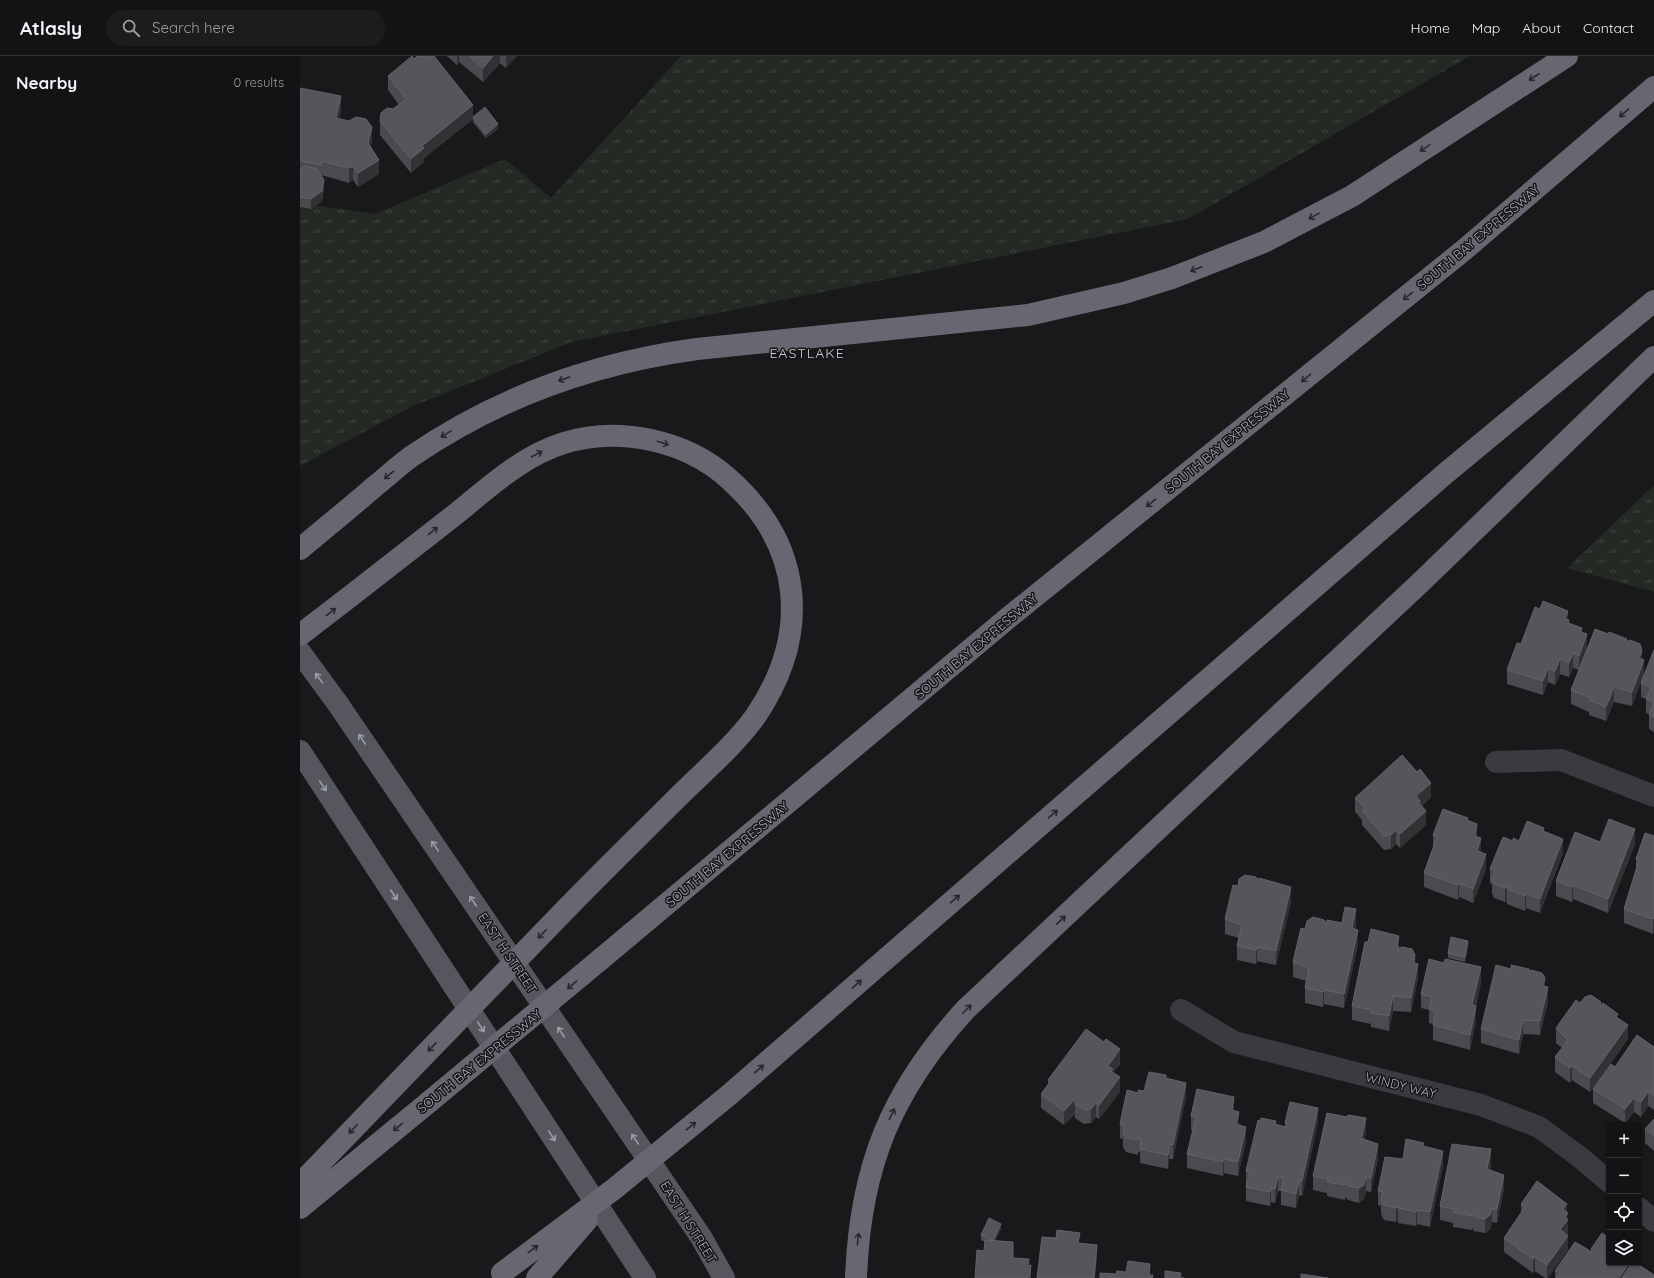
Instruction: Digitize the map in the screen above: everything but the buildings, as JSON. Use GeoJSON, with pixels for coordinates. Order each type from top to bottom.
{"type":"FeatureCollection","features":[{"type":"Feature","properties":{"kind":"highway"},"geometry":{"type":"LineString","coordinates":[[300,549],[410,457],[442,436],[511,399],[584,372],[659,354],[697,349],[1028,315],[1124,293],[1218,261],[1270,238],[1352,196],[1566,56]]}},
{"type":"Feature","properties":{"kind":"highway","name":"SOUTH BAY EXPRESSWAY"},"geometry":{"type":"LineString","coordinates":[[300,1208],[601,959],[1008,618],[1464,250],[1654,87]]}},
{"type":"Feature","properties":{"kind":"highway"},"geometry":{"type":"LineString","coordinates":[[498,1275],[614,1189],[729,1095],[1446,473],[1654,301]]}},
{"type":"Feature","properties":{"kind":"highway"},"geometry":{"type":"LineString","coordinates":[[856,1278],[861,1212],[878,1148],[890,1118],[906,1088],[923,1060],[943,1034],[966,1010],[1421,582],[1654,357]]}},
{"type":"Feature","properties":{"kind":"highway"},"geometry":{"type":"LineString","coordinates":[[300,635],[511,471],[542,451],[562,443],[606,435],[649,439],[668,445],[706,462],[725,474],[756,505],[775,536],[786,564],[791,585],[793,607],[785,654],[777,677],[762,706],[738,737],[569,906],[300,1184]]}},
{"type":"Feature","properties":{"kind":"highway"},"geometry":{"type":"LineString","coordinates":[[537,1278],[614,1189]]}},
{"type":"Feature","properties":{"kind":"main road","name":"EAST H STREET"},"geometry":{"type":"LineString","coordinates":[[300,652],[338,704],[701,1237],[724,1278]]}},
{"type":"Feature","properties":{"kind":"main road"},"geometry":{"type":"LineString","coordinates":[[300,751],[645,1278]]}},
{"type":"Feature","properties":{"kind":"street"},"geometry":{"type":"LineString","coordinates":[[1496,762],[1561,760],[1654,796]]}},
{"type":"Feature","properties":{"kind":"street","name":"WINDY WAY"},"geometry":{"type":"LineString","coordinates":[[1181,1010],[1234,1042],[1481,1105],[1532,1125],[1539,1128],[1581,1158],[1606,1179]]}},
{"type":"Feature","properties":{"kind":"street"},"geometry":{"type":"LineString","coordinates":[[1642,1211],[1654,1221]]}},
{"type":"Feature","properties":{"kind":"green space"},"geometry":{"type":"Polygon","coordinates":[[[681,56],[1470,56],[1188,219],[572,342],[411,407],[300,466],[300,203],[375,214],[505,159],[551,198],[681,56]]]}},
{"type":"Feature","properties":{"kind":"green space"},"geometry":{"type":"Polygon","coordinates":[[[1654,485],[1654,592],[1567,568],[1654,485]]]}},
{"type":"Feature","properties":{"kind":"district","name":"EASTLAKE"},"geometry":{"type":"Point","coordinates":[807,353]}}]}
